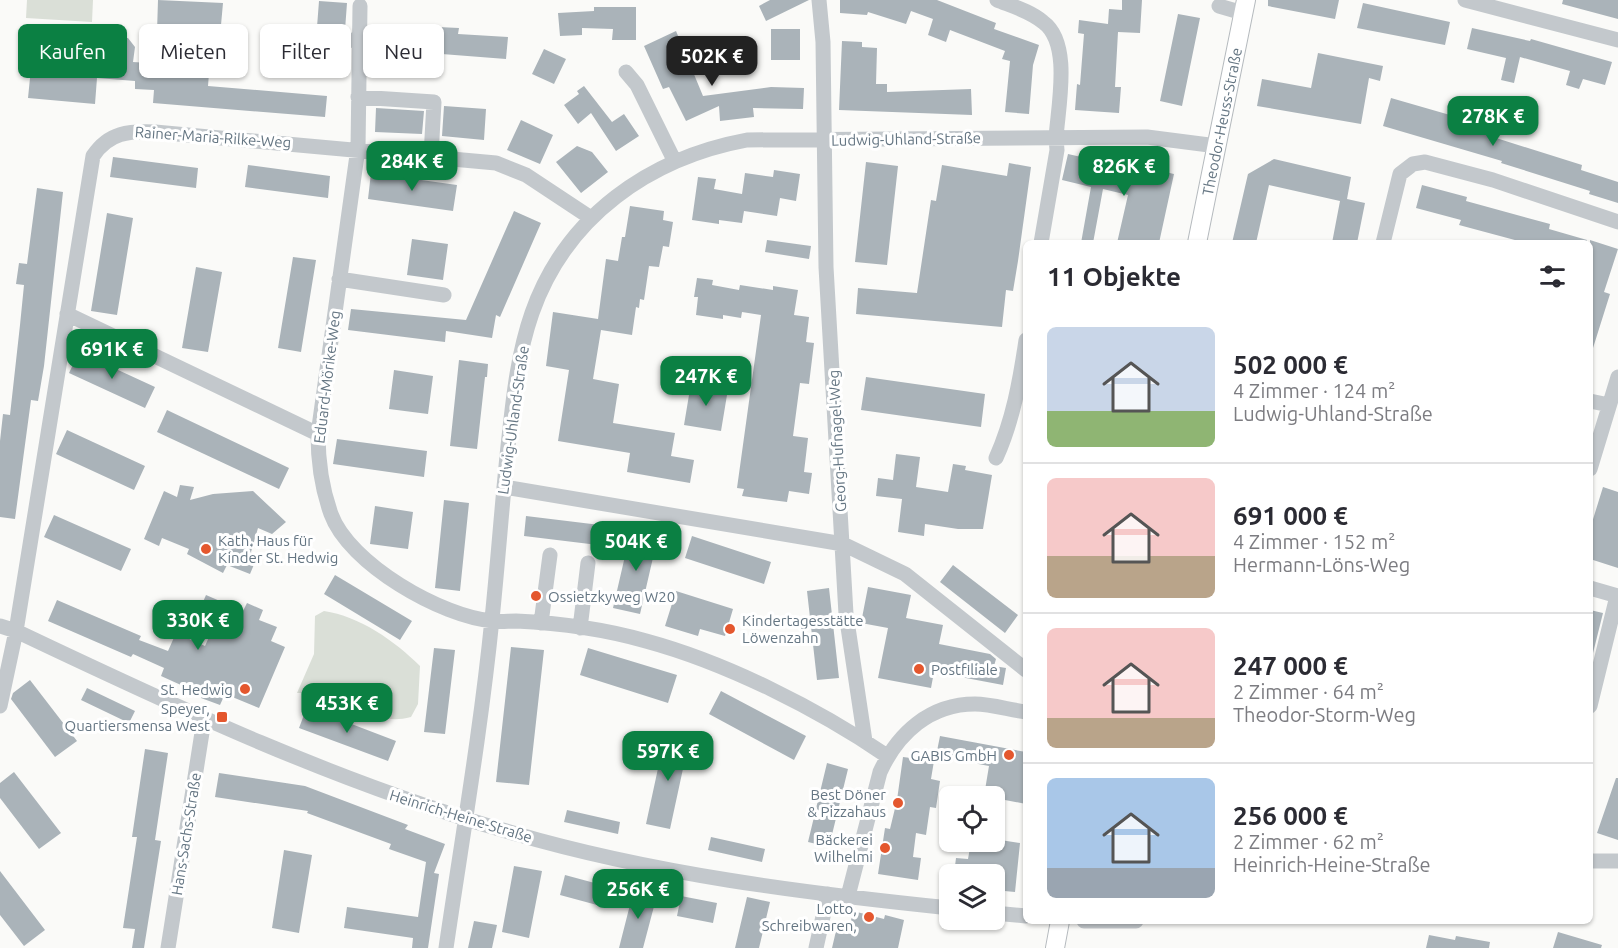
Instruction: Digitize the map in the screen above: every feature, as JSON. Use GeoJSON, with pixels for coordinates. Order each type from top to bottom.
{"type":"FeatureCollection","features":[{"type":"Feature","properties":{"kind":"main road","name":"Theodor-Heuss-Straße"},"geometry":{"type":"LineString","coordinates":[[1198,240],[1245,7]]}},
{"type":"Feature","properties":{"kind":"main road"},"geometry":{"type":"LineString","coordinates":[[1055,948],[1059,924]]}},
{"type":"Feature","properties":{"kind":"street","name":"Georg-Hufnagel-Weg"},"geometry":{"type":"LineString","coordinates":[[819,0],[823,42],[825,246],[846,614],[865,741]]}},
{"type":"Feature","properties":{"kind":"street"},"geometry":{"type":"LineString","coordinates":[[996,0],[1044,22],[1052,30],[1061,56],[1057,150],[1042,240]]}},
{"type":"Feature","properties":{"kind":"street"},"geometry":{"type":"LineString","coordinates":[[1465,0],[1618,40]]}},
{"type":"Feature","properties":{"kind":"street","name":"Eduard-Mörike-Weg"},"geometry":{"type":"LineString","coordinates":[[360,6],[358,148],[318,434],[320,473],[331,516],[361,555],[404,589],[450,609],[492,621],[541,623],[580,628],[654,643],[748,678],[865,741],[887,756]]}},
{"type":"Feature","properties":{"kind":"street"},"geometry":{"type":"LineString","coordinates":[[1219,6],[1245,7]]}},
{"type":"Feature","properties":{"kind":"street"},"geometry":{"type":"LineString","coordinates":[[351,40],[359,41]]}},
{"type":"Feature","properties":{"kind":"street"},"geometry":{"type":"LineString","coordinates":[[626,72],[637,85],[674,160]]}},
{"type":"Feature","properties":{"kind":"street"},"geometry":{"type":"LineString","coordinates":[[358,96],[434,102],[431,156]]}},
{"type":"Feature","properties":{"kind":"street","name":"Rainer-Maria-Rilke-Weg"},"geometry":{"type":"LineString","coordinates":[[0,706],[16,631],[67,315],[87,155],[126,131],[358,148],[496,163],[526,175],[591,218]]}},
{"type":"Feature","properties":{"kind":"street","name":"Ludwig-Uhland-Straße"},"geometry":{"type":"LineString","coordinates":[[446,948],[492,621],[516,378],[532,314],[547,278],[591,218],[614,197],[674,160],[715,146],[747,140],[941,136],[1147,137],[1216,146]]}},
{"type":"Feature","properties":{"kind":"street"},"geometry":{"type":"LineString","coordinates":[[1384,240],[1395,185],[1404,168],[1425,162],[1493,180],[1618,222]]}},
{"type":"Feature","properties":{"kind":"street"},"geometry":{"type":"LineString","coordinates":[[339,279],[444,295]]}},
{"type":"Feature","properties":{"kind":"street"},"geometry":{"type":"LineString","coordinates":[[67,315],[318,434]]}},
{"type":"Feature","properties":{"kind":"street"},"geometry":{"type":"LineString","coordinates":[[996,458],[1008,430],[1023,358]]}},
{"type":"Feature","properties":{"kind":"street"},"geometry":{"type":"LineString","coordinates":[[1593,459],[1618,376]]}},
{"type":"Feature","properties":{"kind":"street"},"geometry":{"type":"LineString","coordinates":[[1593,402],[1609,405]]}},
{"type":"Feature","properties":{"kind":"street"},"geometry":{"type":"LineString","coordinates":[[504,487],[843,544],[905,574],[1023,668]]}},
{"type":"Feature","properties":{"kind":"street"},"geometry":{"type":"LineString","coordinates":[[541,623],[550,555]]}},
{"type":"Feature","properties":{"kind":"street"},"geometry":{"type":"LineString","coordinates":[[580,628],[588,563]]}},
{"type":"Feature","properties":{"kind":"street"},"geometry":{"type":"LineString","coordinates":[[1593,589],[1618,596],[1593,694]]}},
{"type":"Feature","properties":{"kind":"street","name":"Heinrich-Heine-Straße"},"geometry":{"type":"LineString","coordinates":[[0,626],[16,631],[204,720],[389,794],[465,819],[622,861],[828,894],[939,907]]}},
{"type":"Feature","properties":{"kind":"street"},"geometry":{"type":"LineString","coordinates":[[848,896],[873,794],[887,756],[906,731],[937,711],[975,704],[1023,712]]}},
{"type":"Feature","properties":{"kind":"street","name":"Hans-Sachs-Straße"},"geometry":{"type":"LineString","coordinates":[[168,948],[204,720]]}},
{"type":"Feature","properties":{"kind":"street"},"geometry":{"type":"LineString","coordinates":[[1593,861],[1618,861]]}},
{"type":"Feature","properties":{"kind":"street"},"geometry":{"type":"LineString","coordinates":[[816,948],[828,894]]}},
{"type":"Feature","properties":{"kind":"street"},"geometry":{"type":"LineString","coordinates":[[1005,913],[1023,916]]}},
{"type":"Feature","properties":{"kind":"shaded area"},"geometry":{"type":"Polygon","coordinates":[[[27,0],[93,0],[92,22],[26,18],[27,0]]]}},
{"type":"Feature","properties":{"kind":"shaded area"},"geometry":{"type":"Polygon","coordinates":[[[324,611],[350,618],[376,631],[420,666],[418,704],[411,717],[389,719],[381,717],[350,699],[335,694],[297,693],[314,654],[315,616],[324,611]]]}},
{"type":"Feature","properties":{"kind":"building"},"geometry":{"type":"Polygon","coordinates":[[[158,0],[223,3],[221,24],[157,24],[158,0]]]}},
{"type":"Feature","properties":{"kind":"building"},"geometry":{"type":"Polygon","coordinates":[[[770,0],[809,0],[766,21],[759,6],[770,0]]]}},
{"type":"Feature","properties":{"kind":"building"},"geometry":{"type":"Polygon","coordinates":[[[840,0],[937,0],[996,23],[994,29],[1039,45],[1033,65],[1029,114],[1005,112],[1010,61],[1002,59],[1005,51],[950,30],[946,42],[928,35],[933,19],[911,11],[906,24],[868,12],[867,15],[840,13],[840,0]]]}},
{"type":"Feature","properties":{"kind":"building"},"geometry":{"type":"Polygon","coordinates":[[[1122,0],[1142,0],[1140,33],[1118,32],[1115,87],[1121,87],[1119,113],[1075,110],[1077,84],[1080,85],[1084,34],[1078,33],[1079,20],[1108,24],[1109,9],[1122,10],[1122,0]]]}},
{"type":"Feature","properties":{"kind":"building"},"geometry":{"type":"Polygon","coordinates":[[[1268,0],[1339,0],[1335,19],[1268,6],[1268,0]]]}},
{"type":"Feature","properties":{"kind":"building"},"geometry":{"type":"Polygon","coordinates":[[[1563,0],[1618,0],[1618,19],[1562,4],[1563,0]]]}},
{"type":"Feature","properties":{"kind":"building"},"geometry":{"type":"Polygon","coordinates":[[[319,1],[347,3],[345,24],[317,24],[319,1]]]}},
{"type":"Feature","properties":{"kind":"building"},"geometry":{"type":"Polygon","coordinates":[[[1363,3],[1450,22],[1445,45],[1357,28],[1363,3]]]}},
{"type":"Feature","properties":{"kind":"building"},"geometry":{"type":"Polygon","coordinates":[[[594,7],[636,7],[636,40],[612,40],[613,29],[582,28],[582,35],[560,36],[558,13],[594,11],[594,7]]]}},
{"type":"Feature","properties":{"kind":"building"},"geometry":{"type":"Polygon","coordinates":[[[1178,14],[1200,18],[1182,106],[1160,101],[1178,14]]]}},
{"type":"Feature","properties":{"kind":"building"},"geometry":{"type":"Polygon","coordinates":[[[444,27],[459,28],[458,34],[508,37],[506,59],[444,54],[444,27]]]}},
{"type":"Feature","properties":{"kind":"building"},"geometry":{"type":"Polygon","coordinates":[[[1472,28],[1530,41],[1531,39],[1612,62],[1605,85],[1583,79],[1579,89],[1566,85],[1570,71],[1520,57],[1514,83],[1501,80],[1506,58],[1467,49],[1472,28]]]}},
{"type":"Feature","properties":{"kind":"building"},"geometry":{"type":"Polygon","coordinates":[[[771,29],[800,29],[800,60],[771,60],[771,29]]]}},
{"type":"Feature","properties":{"kind":"building"},"geometry":{"type":"Polygon","coordinates":[[[676,31],[703,96],[771,87],[804,88],[803,109],[753,108],[754,117],[720,121],[719,106],[686,121],[669,87],[663,89],[644,46],[676,31]]]}},
{"type":"Feature","properties":{"kind":"building"},"geometry":{"type":"Polygon","coordinates":[[[127,38],[135,47],[133,62],[139,62],[139,78],[209,78],[208,86],[327,96],[325,117],[153,103],[154,90],[135,89],[135,81],[97,78],[127,78],[127,38]]]}},
{"type":"Feature","properties":{"kind":"building"},"geometry":{"type":"Polygon","coordinates":[[[842,41],[862,42],[862,47],[877,48],[876,84],[887,84],[887,92],[971,89],[972,115],[839,110],[842,41]]]}},
{"type":"Feature","properties":{"kind":"building"},"geometry":{"type":"Polygon","coordinates":[[[544,49],[566,59],[554,84],[532,74],[544,49]]]}},
{"type":"Feature","properties":{"kind":"building"},"geometry":{"type":"Polygon","coordinates":[[[1318,53],[1383,66],[1380,81],[1369,78],[1361,124],[1257,106],[1262,79],[1311,88],[1318,53]]]}},
{"type":"Feature","properties":{"kind":"building"},"geometry":{"type":"Polygon","coordinates":[[[30,78],[97,78],[95,104],[28,98],[30,78]]]}},
{"type":"Feature","properties":{"kind":"building"},"geometry":{"type":"Polygon","coordinates":[[[584,86],[612,122],[624,114],[639,136],[616,151],[591,113],[578,124],[564,105],[579,94],[577,91],[584,86]]]}},
{"type":"Feature","properties":{"kind":"building"},"geometry":{"type":"Polygon","coordinates":[[[1391,98],[1495,128],[1493,137],[1582,165],[1581,170],[1618,182],[1618,203],[1589,194],[1590,191],[1501,163],[1502,161],[1383,126],[1391,98]]]}},
{"type":"Feature","properties":{"kind":"building"},"geometry":{"type":"Polygon","coordinates":[[[444,106],[486,109],[484,140],[442,136],[444,106]]]}},
{"type":"Feature","properties":{"kind":"building"},"geometry":{"type":"Polygon","coordinates":[[[376,108],[424,111],[422,134],[375,132],[376,108]]]}},
{"type":"Feature","properties":{"kind":"building"},"geometry":{"type":"Polygon","coordinates":[[[521,120],[553,135],[540,164],[507,150],[521,120]]]}},
{"type":"Feature","properties":{"kind":"building"},"geometry":{"type":"Polygon","coordinates":[[[577,146],[592,152],[608,172],[581,193],[556,162],[577,146]]]}},
{"type":"Feature","properties":{"kind":"building"},"geometry":{"type":"Polygon","coordinates":[[[1068,154],[1134,169],[1135,165],[1174,174],[1160,240],[1118,240],[1128,195],[1103,189],[1094,240],[1082,240],[1091,187],[1062,180],[1068,154]]]}},
{"type":"Feature","properties":{"kind":"building"},"geometry":{"type":"Polygon","coordinates":[[[113,157],[198,168],[196,188],[110,177],[113,157]]]}},
{"type":"Feature","properties":{"kind":"building"},"geometry":{"type":"Polygon","coordinates":[[[1274,159],[1351,177],[1347,199],[1365,203],[1358,240],[1333,240],[1340,201],[1269,185],[1257,240],[1233,240],[1248,174],[1274,159]]]}},
{"type":"Feature","properties":{"kind":"building"},"geometry":{"type":"Polygon","coordinates":[[[866,162],[898,166],[887,265],[855,262],[866,162]]]}},
{"type":"Feature","properties":{"kind":"building"},"geometry":{"type":"Polygon","coordinates":[[[1009,163],[1031,167],[1013,291],[1006,290],[1002,327],[856,314],[858,288],[917,293],[931,200],[936,201],[942,165],[1007,176],[1009,163]]]}},
{"type":"Feature","properties":{"kind":"building"},"geometry":{"type":"Polygon","coordinates":[[[248,165],[330,176],[328,198],[245,187],[248,165]]]}},
{"type":"Feature","properties":{"kind":"building"},"geometry":{"type":"Polygon","coordinates":[[[774,170],[800,174],[796,201],[780,198],[777,216],[744,211],[742,223],[719,220],[719,224],[692,220],[698,177],[716,179],[714,189],[742,194],[745,173],[773,177],[774,170]]]}},
{"type":"Feature","properties":{"kind":"building"},"geometry":{"type":"Polygon","coordinates":[[[371,173],[457,185],[453,211],[368,199],[371,173]]]}},
{"type":"Feature","properties":{"kind":"building"},"geometry":{"type":"Polygon","coordinates":[[[1422,185],[1467,197],[1466,201],[1550,224],[1549,229],[1587,240],[1515,240],[1459,225],[1461,220],[1416,208],[1422,185]]]}},
{"type":"Feature","properties":{"kind":"building"},"geometry":{"type":"Polygon","coordinates":[[[37,188],[63,192],[44,366],[38,401],[31,400],[15,519],[0,517],[0,441],[3,414],[10,415],[20,325],[24,285],[16,284],[19,263],[27,264],[37,188]]]}},
{"type":"Feature","properties":{"kind":"building"},"geometry":{"type":"Polygon","coordinates":[[[630,206],[664,211],[663,220],[673,222],[669,247],[663,246],[659,267],[649,266],[644,300],[640,299],[639,308],[636,307],[632,335],[601,330],[593,379],[619,384],[613,423],[675,433],[671,456],[694,460],[690,483],[627,472],[630,453],[558,441],[569,370],[546,366],[553,312],[598,319],[606,259],[618,261],[630,206]]]}},
{"type":"Feature","properties":{"kind":"building"},"geometry":{"type":"Polygon","coordinates":[[[514,211],[541,223],[500,317],[496,315],[492,338],[446,331],[445,342],[348,330],[351,309],[466,320],[514,211]]]}},
{"type":"Feature","properties":{"kind":"building"},"geometry":{"type":"Polygon","coordinates":[[[107,213],[133,218],[117,315],[91,311],[107,213]]]}},
{"type":"Feature","properties":{"kind":"building"},"geometry":{"type":"Polygon","coordinates":[[[412,239],[448,244],[443,280],[407,275],[412,239]]]}},
{"type":"Feature","properties":{"kind":"building"},"geometry":{"type":"Polygon","coordinates":[[[767,240],[811,246],[809,259],[765,252],[767,240]]]}},
{"type":"Feature","properties":{"kind":"building"},"geometry":{"type":"Polygon","coordinates":[[[1593,241],[1618,249],[1604,292],[1610,294],[1593,348],[1593,241]]]}},
{"type":"Feature","properties":{"kind":"building"},"geometry":{"type":"Polygon","coordinates":[[[293,257],[316,260],[301,352],[278,348],[293,257]]]}},
{"type":"Feature","properties":{"kind":"building"},"geometry":{"type":"Polygon","coordinates":[[[196,267],[222,272],[208,352],[182,348],[196,267]]]}},
{"type":"Feature","properties":{"kind":"building"},"geometry":{"type":"Polygon","coordinates":[[[697,278],[713,280],[712,285],[739,290],[740,285],[773,290],[773,286],[798,290],[794,315],[809,317],[806,342],[814,343],[809,384],[800,383],[793,436],[808,438],[804,472],[812,473],[809,494],[789,491],[787,502],[742,496],[744,489],[737,488],[761,315],[742,312],[741,318],[723,315],[723,319],[696,315],[698,297],[694,297],[697,278]]]}},
{"type":"Feature","properties":{"kind":"building"},"geometry":{"type":"Polygon","coordinates":[[[79,352],[155,387],[145,408],[69,373],[79,352]]]}},
{"type":"Feature","properties":{"kind":"building"},"geometry":{"type":"Polygon","coordinates":[[[459,360],[488,364],[477,449],[450,446],[459,360]]]}},
{"type":"Feature","properties":{"kind":"building"},"geometry":{"type":"Polygon","coordinates":[[[394,370],[433,376],[428,414],[389,409],[394,370]]]}},
{"type":"Feature","properties":{"kind":"building"},"geometry":{"type":"Polygon","coordinates":[[[866,377],[985,394],[981,427],[861,410],[866,377]]]}},
{"type":"Feature","properties":{"kind":"building"},"geometry":{"type":"Polygon","coordinates":[[[691,383],[728,389],[721,431],[684,425],[691,383]]]}},
{"type":"Feature","properties":{"kind":"building"},"geometry":{"type":"Polygon","coordinates":[[[167,410],[289,468],[279,489],[157,432],[167,410]]]}},
{"type":"Feature","properties":{"kind":"building"},"geometry":{"type":"Polygon","coordinates":[[[67,430],[145,466],[134,490],[56,454],[67,430]]]}},
{"type":"Feature","properties":{"kind":"building"},"geometry":{"type":"Polygon","coordinates":[[[337,439],[427,451],[424,477],[333,464],[337,439]]]}},
{"type":"Feature","properties":{"kind":"building"},"geometry":{"type":"Polygon","coordinates":[[[896,454],[920,457],[916,487],[948,492],[953,464],[966,466],[965,470],[992,475],[983,529],[958,529],[925,524],[924,536],[898,532],[902,499],[876,496],[878,478],[893,480],[896,454]]]}},
{"type":"Feature","properties":{"kind":"building"},"geometry":{"type":"Polygon","coordinates":[[[180,485],[194,487],[190,500],[213,494],[253,491],[286,522],[272,534],[258,528],[251,552],[258,555],[250,574],[227,565],[223,573],[187,554],[189,549],[162,538],[159,546],[144,539],[164,491],[177,497],[180,485]]]}},
{"type":"Feature","properties":{"kind":"building"},"geometry":{"type":"Polygon","coordinates":[[[1603,487],[1618,492],[1618,568],[1593,560],[1593,519],[1603,487]]]}},
{"type":"Feature","properties":{"kind":"building"},"geometry":{"type":"Polygon","coordinates":[[[444,500],[469,503],[460,591],[435,588],[444,500]]]}},
{"type":"Feature","properties":{"kind":"building"},"geometry":{"type":"Polygon","coordinates":[[[375,506],[413,512],[408,549],[370,544],[375,506]]]}},
{"type":"Feature","properties":{"kind":"building"},"geometry":{"type":"Polygon","coordinates":[[[54,515],[131,549],[121,571],[44,537],[54,515]]]}},
{"type":"Feature","properties":{"kind":"building"},"geometry":{"type":"Polygon","coordinates":[[[526,516],[600,525],[598,545],[524,536],[526,516]]]}},
{"type":"Feature","properties":{"kind":"building"},"geometry":{"type":"Polygon","coordinates":[[[631,530],[658,536],[640,614],[613,608],[631,530]]]}},
{"type":"Feature","properties":{"kind":"building"},"geometry":{"type":"Polygon","coordinates":[[[692,536],[771,562],[764,584],[685,558],[692,536]]]}},
{"type":"Feature","properties":{"kind":"building"},"geometry":{"type":"Polygon","coordinates":[[[953,565],[1018,615],[1005,633],[940,582],[953,565]]]}},
{"type":"Feature","properties":{"kind":"building"},"geometry":{"type":"Polygon","coordinates":[[[335,575],[412,621],[400,640],[324,594],[335,575]]]}},
{"type":"Feature","properties":{"kind":"building"},"geometry":{"type":"Polygon","coordinates":[[[868,587],[911,595],[906,618],[943,625],[939,644],[990,654],[996,659],[994,666],[1006,668],[1003,685],[934,672],[931,688],[878,678],[888,628],[861,623],[868,587]]]}},
{"type":"Feature","properties":{"kind":"building"},"geometry":{"type":"Polygon","coordinates":[[[829,588],[839,678],[817,680],[807,591],[829,588]]]}},
{"type":"Feature","properties":{"kind":"building"},"geometry":{"type":"Polygon","coordinates":[[[676,591],[733,609],[725,636],[700,629],[698,636],[665,626],[676,591]]]}},
{"type":"Feature","properties":{"kind":"building"},"geometry":{"type":"Polygon","coordinates":[[[206,595],[243,611],[247,603],[263,610],[259,620],[277,627],[271,641],[285,647],[259,708],[225,694],[220,705],[201,698],[203,695],[161,676],[164,668],[133,654],[131,657],[48,621],[57,600],[141,636],[139,640],[168,651],[176,633],[205,646],[217,619],[199,611],[206,595]]]}},
{"type":"Feature","properties":{"kind":"building"},"geometry":{"type":"Polygon","coordinates":[[[1593,611],[1603,613],[1593,653],[1593,611]]]}},
{"type":"Feature","properties":{"kind":"building"},"geometry":{"type":"Polygon","coordinates":[[[511,647],[544,650],[529,785],[496,782],[511,647]]]}},
{"type":"Feature","properties":{"kind":"building"},"geometry":{"type":"Polygon","coordinates":[[[434,648],[455,650],[445,734],[424,732],[434,648]]]}},
{"type":"Feature","properties":{"kind":"building"},"geometry":{"type":"Polygon","coordinates":[[[588,648],[677,675],[668,703],[580,675],[588,648]]]}},
{"type":"Feature","properties":{"kind":"building"},"geometry":{"type":"Polygon","coordinates":[[[30,680],[77,741],[55,757],[11,699],[13,693],[30,680]]]}},
{"type":"Feature","properties":{"kind":"building"},"geometry":{"type":"Polygon","coordinates":[[[87,688],[135,711],[129,723],[81,700],[87,688]]]}},
{"type":"Feature","properties":{"kind":"building"},"geometry":{"type":"Polygon","coordinates":[[[721,691],[806,736],[794,760],[709,714],[721,691]]]}},
{"type":"Feature","properties":{"kind":"building"},"geometry":{"type":"Polygon","coordinates":[[[307,707],[396,741],[388,761],[299,728],[307,707]]]}},
{"type":"Feature","properties":{"kind":"building"},"geometry":{"type":"Polygon","coordinates":[[[665,736],[689,741],[670,829],[646,824],[665,736]]]}},
{"type":"Feature","properties":{"kind":"building"},"geometry":{"type":"Polygon","coordinates":[[[940,736],[1023,751],[1023,803],[1005,800],[1005,786],[986,786],[989,766],[936,756],[940,736]]]}},
{"type":"Feature","properties":{"kind":"building"},"geometry":{"type":"Polygon","coordinates":[[[145,749],[168,753],[155,840],[161,841],[144,948],[132,948],[135,929],[123,928],[137,837],[132,837],[145,749]]]}},
{"type":"Feature","properties":{"kind":"building"},"geometry":{"type":"Polygon","coordinates":[[[903,757],[934,761],[931,779],[940,781],[936,808],[930,807],[926,835],[916,833],[913,857],[921,858],[918,880],[878,874],[885,828],[890,829],[903,757]]]}},
{"type":"Feature","properties":{"kind":"building"},"geometry":{"type":"Polygon","coordinates":[[[827,763],[848,769],[829,847],[808,842],[827,763]]]}},
{"type":"Feature","properties":{"kind":"building"},"geometry":{"type":"Polygon","coordinates":[[[14,772],[61,833],[39,849],[0,798],[0,783],[14,772]]]}},
{"type":"Feature","properties":{"kind":"building"},"geometry":{"type":"Polygon","coordinates":[[[219,773],[305,786],[408,825],[405,829],[445,844],[434,873],[439,874],[428,948],[412,948],[413,938],[344,928],[347,907],[418,917],[426,862],[389,849],[391,844],[307,813],[308,811],[215,797],[219,773]]]}},
{"type":"Feature","properties":{"kind":"building"},"geometry":{"type":"Polygon","coordinates":[[[1616,778],[1618,778],[1618,840],[1597,833],[1616,778]]]}},
{"type":"Feature","properties":{"kind":"building"},"geometry":{"type":"Polygon","coordinates":[[[567,810],[620,822],[618,834],[564,822],[567,810]]]}},
{"type":"Feature","properties":{"kind":"building"},"geometry":{"type":"Polygon","coordinates":[[[711,837],[765,849],[762,862],[708,850],[711,837]]]}},
{"type":"Feature","properties":{"kind":"building"},"geometry":{"type":"Polygon","coordinates":[[[1005,841],[1020,843],[1015,892],[1005,891],[1005,864],[955,864],[956,858],[968,859],[969,852],[1005,852],[1005,841]]]}},
{"type":"Feature","properties":{"kind":"building"},"geometry":{"type":"Polygon","coordinates":[[[284,850],[312,855],[299,933],[272,928],[284,850]]]}},
{"type":"Feature","properties":{"kind":"building"},"geometry":{"type":"Polygon","coordinates":[[[514,866],[542,871],[529,938],[502,932],[514,866]]]}},
{"type":"Feature","properties":{"kind":"building"},"geometry":{"type":"Polygon","coordinates":[[[0,871],[45,930],[24,946],[0,915],[0,871]]]}},
{"type":"Feature","properties":{"kind":"building"},"geometry":{"type":"Polygon","coordinates":[[[565,875],[602,885],[597,905],[560,895],[565,875]]]}},
{"type":"Feature","properties":{"kind":"building"},"geometry":{"type":"Polygon","coordinates":[[[634,889],[657,895],[643,948],[619,948],[634,889]]]}},
{"type":"Feature","properties":{"kind":"building"},"geometry":{"type":"Polygon","coordinates":[[[681,896],[717,903],[713,923],[677,916],[681,896]]]}},
{"type":"Feature","properties":{"kind":"building"},"geometry":{"type":"Polygon","coordinates":[[[747,897],[770,902],[759,948],[735,948],[747,897]]]}},
{"type":"Feature","properties":{"kind":"building"},"geometry":{"type":"Polygon","coordinates":[[[853,911],[884,919],[885,915],[904,920],[898,948],[832,948],[836,931],[848,934],[853,911]]]}},
{"type":"Feature","properties":{"kind":"building"},"geometry":{"type":"Polygon","coordinates":[[[474,921],[497,925],[492,948],[468,948],[474,921]]]}},
{"type":"Feature","properties":{"kind":"building"},"geometry":{"type":"Polygon","coordinates":[[[1558,932],[1602,945],[1601,948],[1553,948],[1558,932]]]}},
{"type":"Feature","properties":{"kind":"building"},"geometry":{"type":"Polygon","coordinates":[[[1429,935],[1455,940],[1456,936],[1490,942],[1489,948],[1426,948],[1429,935]]]}},
{"type":"Feature","properties":{"kind":"place","name":"Kath. Haus für Kinder St. Hedwig"},"geometry":{"type":"Point","coordinates":[206,549]}},
{"type":"Feature","properties":{"kind":"place","name":"Ossietzkyweg W20"},"geometry":{"type":"Point","coordinates":[536,596]}},
{"type":"Feature","properties":{"kind":"place","name":"Kindertagesstätte Löwenzahn"},"geometry":{"type":"Point","coordinates":[730,629]}},
{"type":"Feature","properties":{"kind":"place","name":"Postfiliale"},"geometry":{"type":"Point","coordinates":[919,669]}},
{"type":"Feature","properties":{"kind":"place","name":"St. Hedwig"},"geometry":{"type":"Point","coordinates":[245,689]}},
{"type":"Feature","properties":{"kind":"place","name":"Speyer, Quartiersmensa West"},"geometry":{"type":"Point","coordinates":[222,717]}},
{"type":"Feature","properties":{"kind":"place","name":"GABIS GmbH"},"geometry":{"type":"Point","coordinates":[1009,755]}},
{"type":"Feature","properties":{"kind":"place","name":"Best Döner & Pizzahaus"},"geometry":{"type":"Point","coordinates":[898,803]}},
{"type":"Feature","properties":{"kind":"place","name":"Bäckerei Wilhelmi"},"geometry":{"type":"Point","coordinates":[885,848]}},
{"type":"Feature","properties":{"kind":"place","name":"Lotto, Schreibwaren,"},"geometry":{"type":"Point","coordinates":[869,917]}}]}
